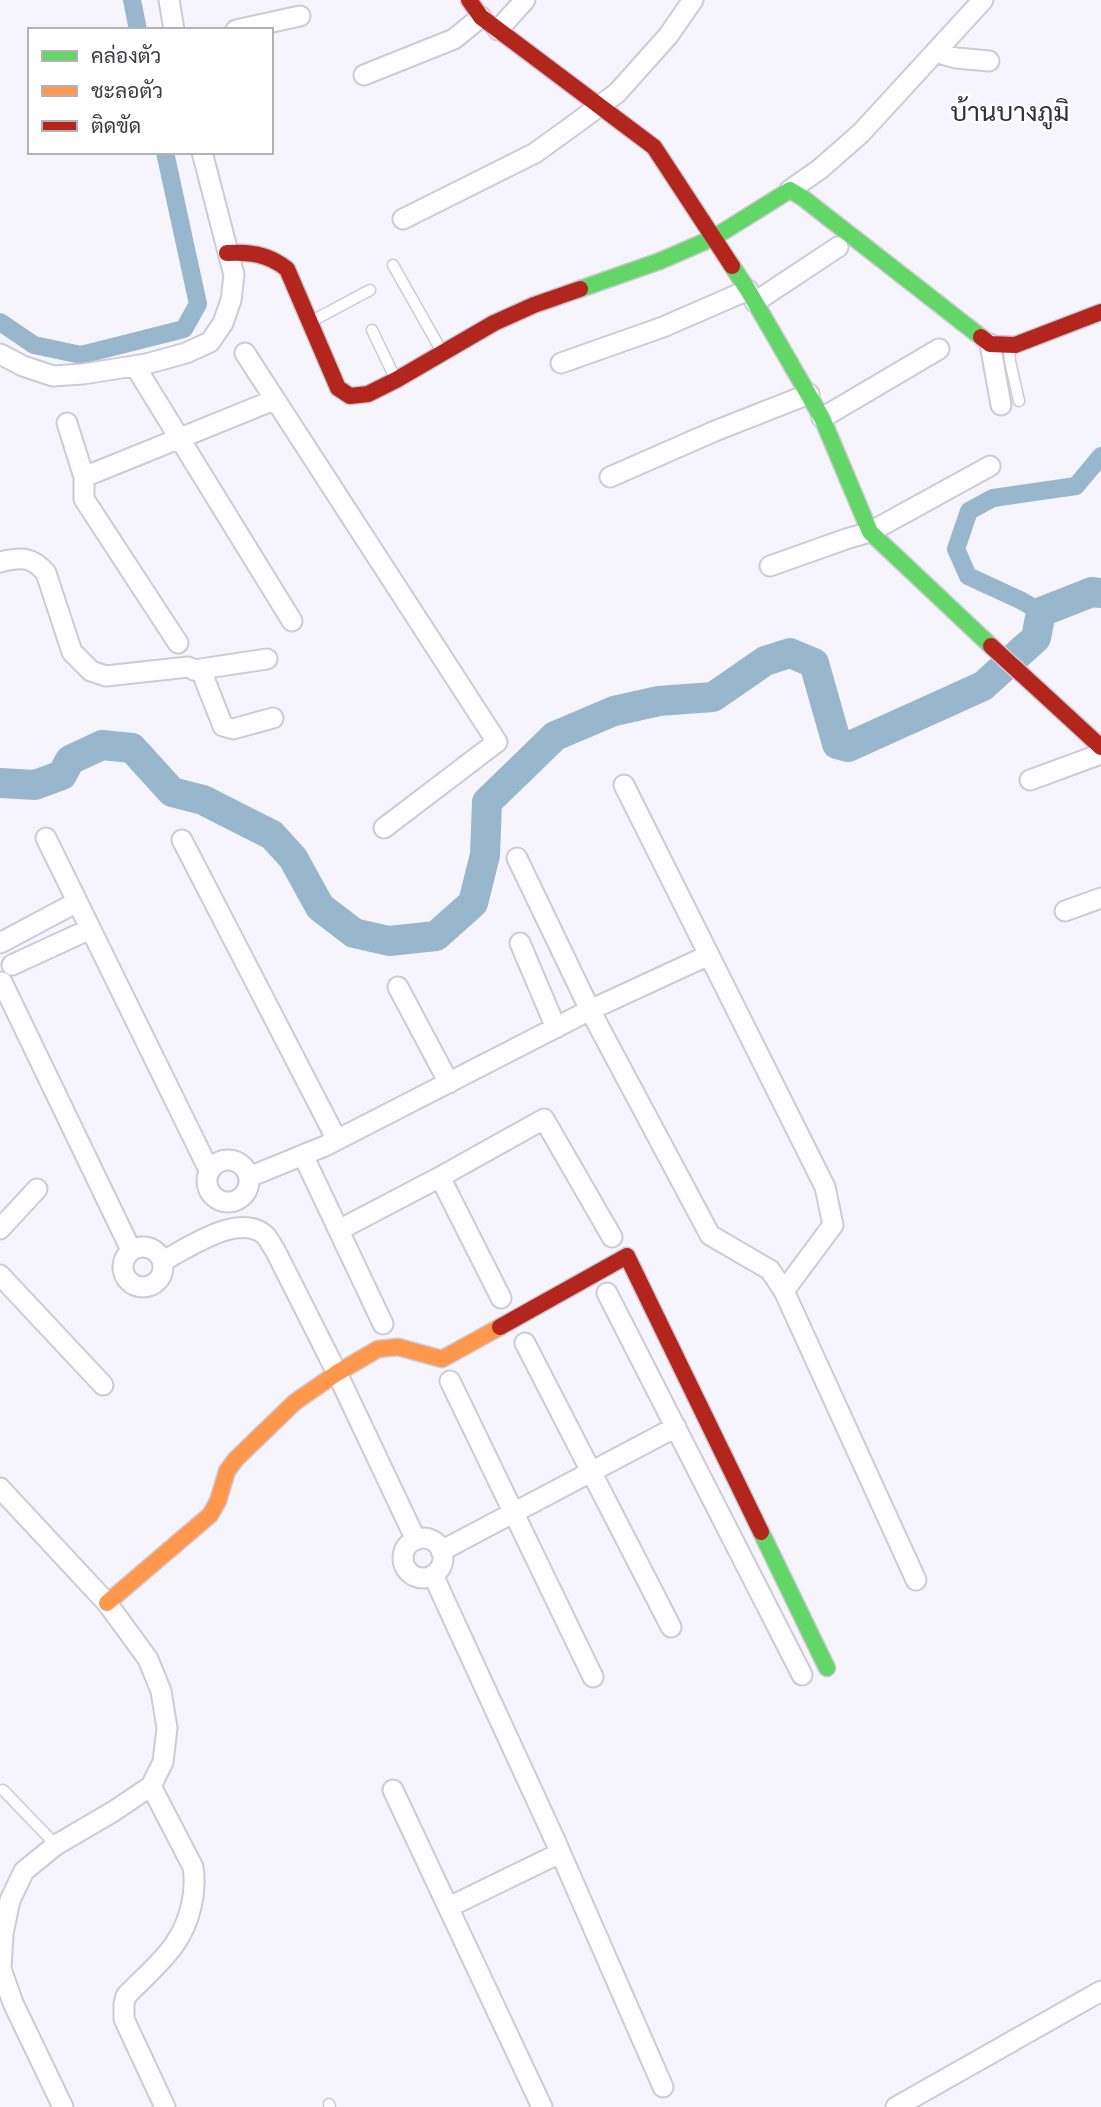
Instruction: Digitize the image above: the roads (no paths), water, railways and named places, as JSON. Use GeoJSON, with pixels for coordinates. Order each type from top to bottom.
{"type":"FeatureCollection","features":[{"type":"Feature","properties":{"kind":"street"},"geometry":{"type":"LineString","coordinates":[[169,0],[174,28]]}},
{"type":"Feature","properties":{"kind":"street"},"geometry":{"type":"LineString","coordinates":[[469,0],[481,18],[654,147],[752,296],[809,394],[822,418],[870,532],[1101,747]]}},
{"type":"Feature","properties":{"kind":"street"},"geometry":{"type":"LineString","coordinates":[[498,30],[525,0]]}},
{"type":"Feature","properties":{"kind":"street"},"geometry":{"type":"LineString","coordinates":[[402,219],[535,153],[617,93],[668,36],[693,0]]}},
{"type":"Feature","properties":{"kind":"street"},"geometry":{"type":"LineString","coordinates":[[227,253],[256,252],[275,258],[287,269],[338,388],[350,396],[368,394],[494,323],[660,261],[713,238],[790,190],[820,169],[861,133],[983,0]]}},
{"type":"Feature","properties":{"kind":"street"},"geometry":{"type":"LineString","coordinates":[[245,28],[300,16]]}},
{"type":"Feature","properties":{"kind":"street"},"geometry":{"type":"LineString","coordinates":[[365,75],[454,39],[481,18]]}},
{"type":"Feature","properties":{"kind":"street"},"geometry":{"type":"LineString","coordinates":[[936,52],[956,58],[989,61]]}},
{"type":"Feature","properties":{"kind":"street"},"geometry":{"type":"LineString","coordinates":[[0,354],[23,366],[53,376],[135,366],[186,353],[210,342],[223,323],[231,300],[234,275],[202,154]]}},
{"type":"Feature","properties":{"kind":"street"},"geometry":{"type":"LineString","coordinates":[[790,190],[983,340],[999,344],[1029,340],[1101,312]]}},
{"type":"Feature","properties":{"kind":"street"},"geometry":{"type":"LineString","coordinates":[[561,363],[752,296],[838,247]]}},
{"type":"Feature","properties":{"kind":"street"},"geometry":{"type":"LineString","coordinates":[[999,344],[1010,403]]}},
{"type":"Feature","properties":{"kind":"street"},"geometry":{"type":"LineString","coordinates":[[822,418],[939,349]]}},
{"type":"Feature","properties":{"kind":"street"},"geometry":{"type":"LineString","coordinates":[[245,354],[497,742],[384,828]]}},
{"type":"Feature","properties":{"kind":"street"},"geometry":{"type":"LineString","coordinates":[[135,366],[292,621]]}},
{"type":"Feature","properties":{"kind":"street"},"geometry":{"type":"LineString","coordinates":[[610,477],[809,394]]}},
{"type":"Feature","properties":{"kind":"street"},"geometry":{"type":"LineString","coordinates":[[84,477],[274,400]]}},
{"type":"Feature","properties":{"kind":"street"},"geometry":{"type":"LineString","coordinates":[[67,423],[84,477],[84,499],[178,643]]}},
{"type":"Feature","properties":{"kind":"street"},"geometry":{"type":"LineString","coordinates":[[770,566],[870,532],[990,466]]}},
{"type":"Feature","properties":{"kind":"street"},"geometry":{"type":"LineString","coordinates":[[0,562],[16,558],[29,560],[38,564],[46,573],[72,652],[91,671],[106,676],[188,667],[202,673],[223,726],[233,729],[273,718]]}},
{"type":"Feature","properties":{"kind":"street"},"geometry":{"type":"LineString","coordinates":[[194,670],[267,659]]}},
{"type":"Feature","properties":{"kind":"street"},"geometry":{"type":"LineString","coordinates":[[1030,780],[1101,754]]}},
{"type":"Feature","properties":{"kind":"street"},"geometry":{"type":"LineString","coordinates":[[624,785],[825,1187],[833,1225],[784,1291]]}},
{"type":"Feature","properties":{"kind":"street"},"geometry":{"type":"LineString","coordinates":[[47,838],[209,1170]]}},
{"type":"Feature","properties":{"kind":"street"},"geometry":{"type":"LineString","coordinates":[[182,839],[337,1140]]}},
{"type":"Feature","properties":{"kind":"street"},"geometry":{"type":"LineString","coordinates":[[517,858],[590,1010],[710,1235],[770,1270],[784,1291],[916,1580]]}},
{"type":"Feature","properties":{"kind":"street"},"geometry":{"type":"LineString","coordinates":[[1065,911],[1101,898]]}},
{"type":"Feature","properties":{"kind":"street"},"geometry":{"type":"LineString","coordinates":[[77,902],[0,944],[9,952],[5,977],[131,1250]]}},
{"type":"Feature","properties":{"kind":"street"},"geometry":{"type":"LineString","coordinates":[[5,977],[90,929]]}},
{"type":"Feature","properties":{"kind":"street"},"geometry":{"type":"LineString","coordinates":[[520,943],[556,1028]]}},
{"type":"Feature","properties":{"kind":"street"},"geometry":{"type":"LineString","coordinates":[[249,1177],[337,1140],[590,1010],[709,956]]}},
{"type":"Feature","properties":{"kind":"street"},"geometry":{"type":"LineString","coordinates":[[398,987],[449,1083]]}},
{"type":"Feature","properties":{"kind":"street"},"geometry":{"type":"LineString","coordinates":[[339,1230],[544,1119],[612,1237]]}},
{"type":"Feature","properties":{"kind":"street"},"geometry":{"type":"LineString","coordinates":[[303,1155],[383,1324]]}},
{"type":"Feature","properties":{"kind":"street"},"geometry":{"type":"LineString","coordinates":[[230,1159],[242,1165],[249,1177],[249,1184],[242,1196],[236,1200],[216,1199],[206,1181],[209,1170],[216,1163],[230,1159]]}},
{"type":"Feature","properties":{"kind":"street"},"geometry":{"type":"LineString","coordinates":[[440,1177],[501,1298]]}},
{"type":"Feature","properties":{"kind":"street"},"geometry":{"type":"LineString","coordinates":[[0,1229],[37,1189]]}},
{"type":"Feature","properties":{"kind":"street"},"geometry":{"type":"LineString","coordinates":[[163,1261],[219,1231],[235,1227],[251,1229],[265,1235],[337,1373],[415,1540]]}},
{"type":"Feature","properties":{"kind":"street"},"geometry":{"type":"LineString","coordinates":[[149,1247],[155,1250],[163,1261],[162,1274],[153,1285],[139,1287],[127,1280],[124,1261],[131,1250],[149,1247]]}},
{"type":"Feature","properties":{"kind":"street"},"geometry":{"type":"LineString","coordinates":[[107,1603],[210,1515],[218,1501],[227,1471],[236,1459],[295,1402],[337,1373],[378,1349],[398,1347],[442,1359],[627,1256],[827,1668]]}},
{"type":"Feature","properties":{"kind":"street"},"geometry":{"type":"LineString","coordinates":[[0,1275],[103,1385]]}},
{"type":"Feature","properties":{"kind":"street"},"geometry":{"type":"LineString","coordinates":[[607,1293],[802,1675]]}},
{"type":"Feature","properties":{"kind":"street"},"geometry":{"type":"LineString","coordinates":[[525,1343],[671,1627]]}},
{"type":"Feature","properties":{"kind":"street"},"geometry":{"type":"LineString","coordinates":[[450,1381],[593,1677]]}},
{"type":"Feature","properties":{"kind":"street"},"geometry":{"type":"LineString","coordinates":[[441,1551],[676,1427]]}},
{"type":"Feature","properties":{"kind":"street"},"geometry":{"type":"LineString","coordinates":[[0,1488],[107,1603],[148,1659],[160,1691],[167,1728],[163,1762],[151,1786],[56,1845],[24,1871],[10,1900],[3,1934],[1,1969],[13,2003],[63,2107]]}},
{"type":"Feature","properties":{"kind":"street"},"geometry":{"type":"LineString","coordinates":[[415,1540],[433,1541],[441,1551],[442,1564],[433,1575],[414,1576],[405,1566],[403,1560],[406,1548],[415,1540]]}},
{"type":"Feature","properties":{"kind":"street"},"geometry":{"type":"LineString","coordinates":[[433,1575],[663,2087]]}},
{"type":"Feature","properties":{"kind":"street"},"geometry":{"type":"LineString","coordinates":[[151,1786],[193,1867],[195,1882],[194,1896],[177,1941],[127,1996],[124,2004],[124,2019],[165,2107]]}},
{"type":"Feature","properties":{"kind":"street"},"geometry":{"type":"LineString","coordinates":[[393,1790],[542,2107]]}},
{"type":"Feature","properties":{"kind":"street"},"geometry":{"type":"LineString","coordinates":[[449,1906],[560,1853]]}},
{"type":"Feature","properties":{"kind":"street"},"geometry":{"type":"LineString","coordinates":[[896,2107],[1101,1991]]}},
{"type":"Feature","properties":{"kind":"lane"},"geometry":{"type":"LineString","coordinates":[[393,265],[442,352]]}},
{"type":"Feature","properties":{"kind":"lane"},"geometry":{"type":"LineString","coordinates":[[310,322],[370,290]]}},
{"type":"Feature","properties":{"kind":"lane"},"geometry":{"type":"LineString","coordinates":[[372,330],[396,380]]}},
{"type":"Feature","properties":{"kind":"lane"},"geometry":{"type":"LineString","coordinates":[[3,1790],[56,1845]]}},
{"type":"Feature","properties":{"kind":"waterway"},"geometry":{"type":"LineString","coordinates":[[132,0],[138,28]]}},
{"type":"Feature","properties":{"kind":"waterway"},"geometry":{"type":"LineString","coordinates":[[0,322],[34,345],[81,355],[184,329],[198,304],[165,154]]}},
{"type":"Feature","properties":{"kind":"waterway"},"geometry":{"type":"LineString","coordinates":[[1041,612],[968,576],[956,549],[969,511],[993,498],[1076,486],[1101,456]]}},
{"type":"Feature","properties":{"kind":"waterway"},"geometry":{"type":"LineString","coordinates":[[0,783],[35,785],[62,775],[70,760],[102,745],[132,748],[172,792],[203,800],[272,835],[293,858],[320,907],[354,933],[389,941],[436,936],[473,903],[485,855],[487,802],[555,736],[614,711],[659,701],[713,697],[765,661],[790,653],[814,663],[837,744],[848,747],[983,686],[1036,638],[1041,612],[1092,592],[1101,593]]}},
{"type":"Feature","properties":{"kind":"district","name":"บ้านบางภูมิ"},"geometry":{"type":"Point","coordinates":[1010,112]}}]}
